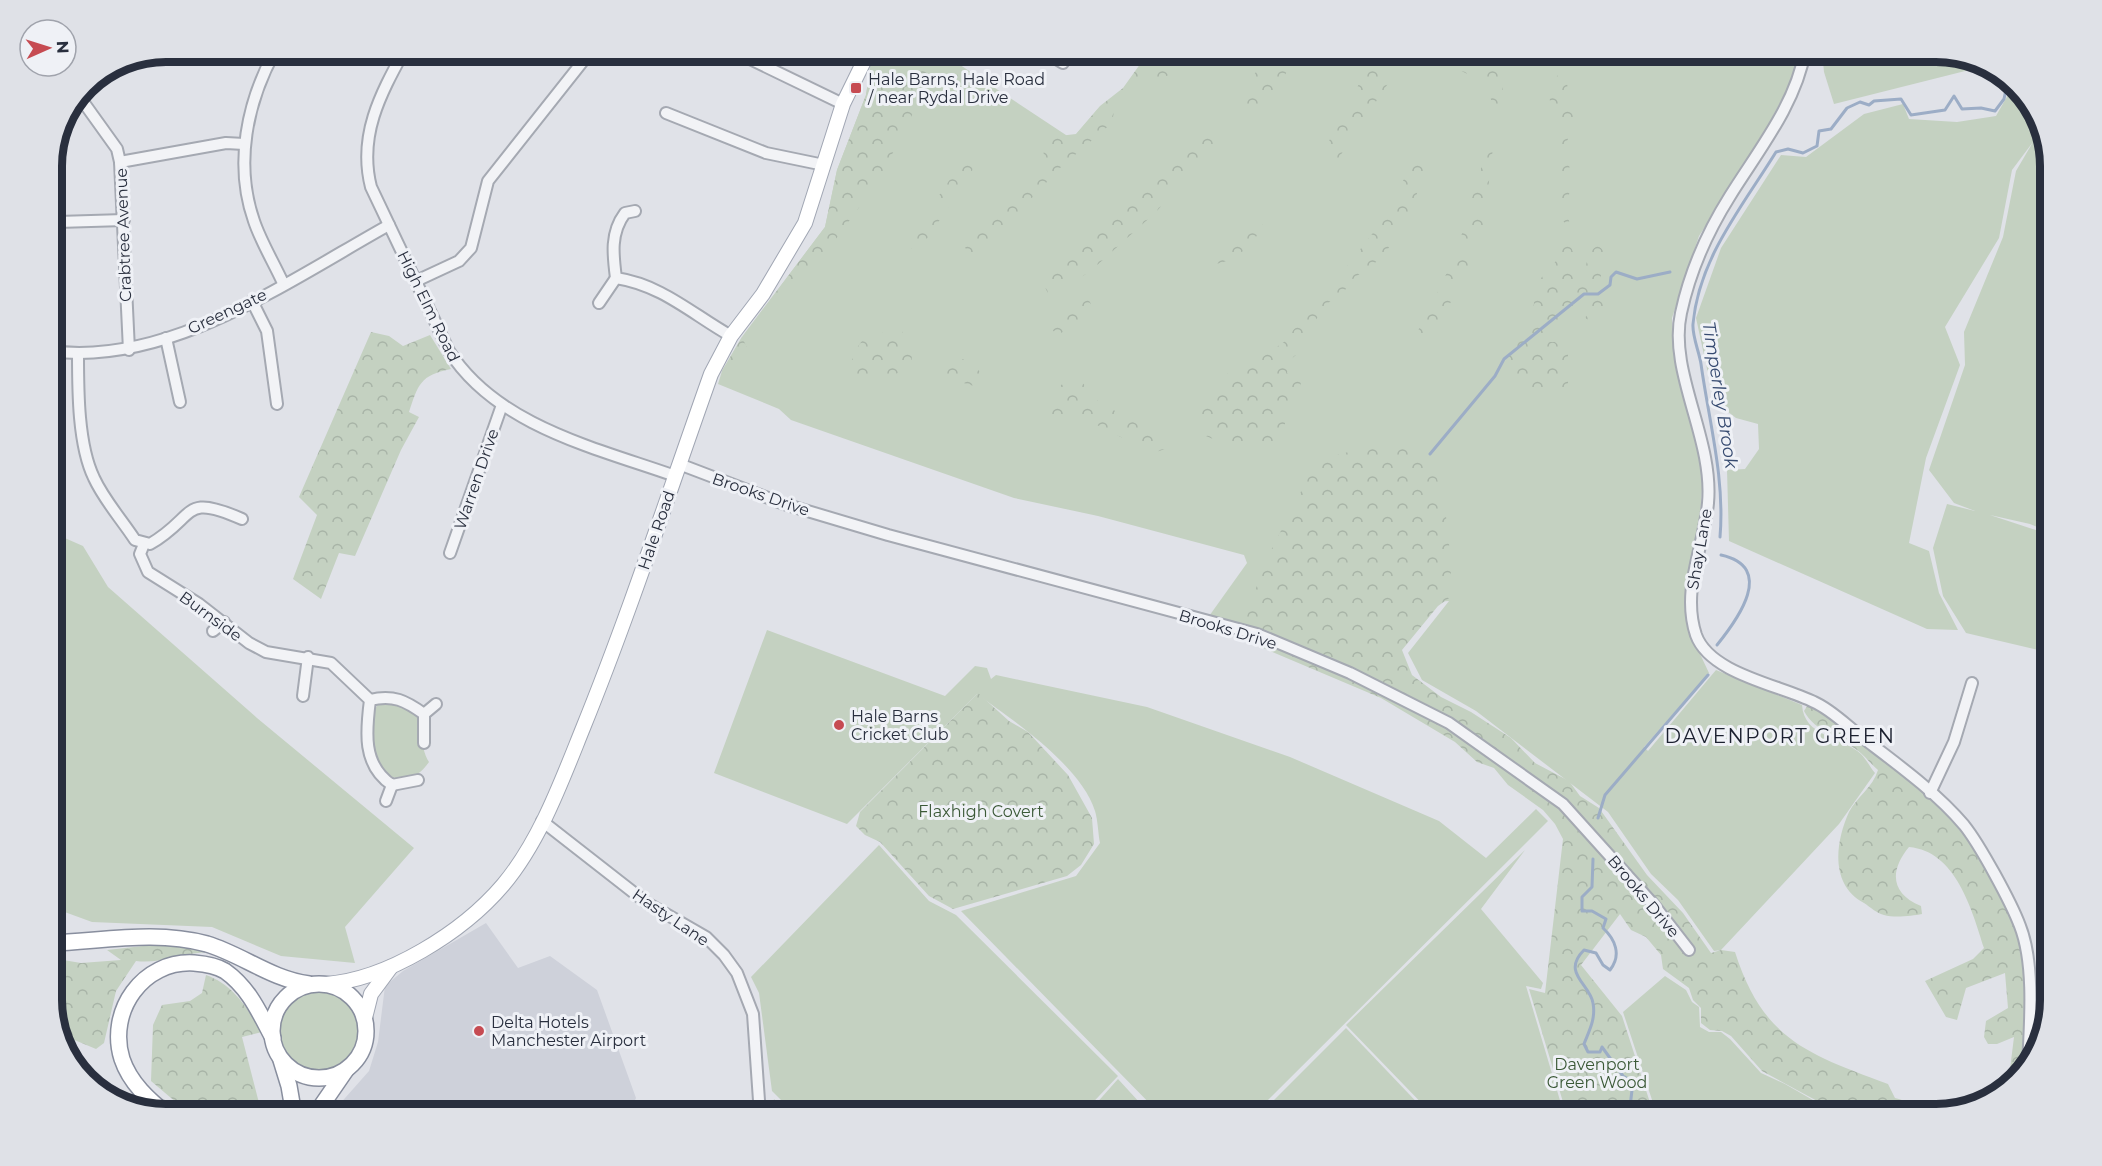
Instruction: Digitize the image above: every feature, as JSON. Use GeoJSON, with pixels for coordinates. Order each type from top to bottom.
{"type":"FeatureCollection","features":[{"type":"Feature","properties":{"kind":"highway"},"geometry":{"type":"LineString","coordinates":[[62,942],[169,937],[206,944],[236,955],[289,981],[336,986],[354,999],[365,1018],[365,1044],[361,1054],[346,1070],[323,1104]]}},
{"type":"Feature","properties":{"kind":"highway"},"geometry":{"type":"LineString","coordinates":[[151,1103],[136,1084],[122,1059],[118,1043],[121,1012],[134,989],[147,976],[173,964],[205,964],[223,969],[251,996],[273,1038],[289,1086],[292,1104]]}},
{"type":"Feature","properties":{"kind":"highway"},"geometry":{"type":"LineString","coordinates":[[273,1038],[274,1020],[281,1003],[299,988],[318,984]]}},
{"type":"Feature","properties":{"kind":"highway"},"geometry":{"type":"LineString","coordinates":[[279,1056],[290,1068],[310,1077],[333,1076],[346,1070]]}},
{"type":"Feature","properties":{"kind":"main road","name":"Hale Road"},"geometry":{"type":"LineString","coordinates":[[318,984],[346,982],[391,967],[438,939],[489,899],[504,884],[526,852],[542,821],[605,673],[711,374],[731,336],[790,252],[815,198],[843,104],[864,62]]}},
{"type":"Feature","properties":{"kind":"main road","name":"Hale Road"},"geometry":{"type":"LineString","coordinates":[[365,1018],[371,994],[391,967]]}},
{"type":"Feature","properties":{"kind":"street"},"geometry":{"type":"LineString","coordinates":[[270,62],[251,109],[244,144],[246,179],[253,220],[284,283]]}},
{"type":"Feature","properties":{"kind":"street","name":"High Elm Road"},"geometry":{"type":"LineString","coordinates":[[399,62],[371,120],[365,152],[371,187],[449,351],[461,371],[502,405],[566,437],[677,470]]}},
{"type":"Feature","properties":{"kind":"street"},"geometry":{"type":"LineString","coordinates":[[416,281],[459,261],[471,248],[488,181],[582,62]]}},
{"type":"Feature","properties":{"kind":"street"},"geometry":{"type":"LineString","coordinates":[[767,62],[843,104]]}},
{"type":"Feature","properties":{"kind":"street","name":"Shay Lane"},"geometry":{"type":"LineString","coordinates":[[1804,62],[1782,111],[1707,234],[1680,314],[1678,339],[1707,470],[1708,503],[1690,593],[1696,636],[1706,652],[1731,669],[1818,703],[1930,793],[1964,826],[2021,927],[2028,967],[2029,1048]]}},
{"type":"Feature","properties":{"kind":"street","name":"Crabtree Avenue"},"geometry":{"type":"LineString","coordinates":[[84,102],[117,149],[120,162],[129,350]]}},
{"type":"Feature","properties":{"kind":"street"},"geometry":{"type":"LineString","coordinates":[[666,113],[765,153],[824,165]]}},
{"type":"Feature","properties":{"kind":"street"},"geometry":{"type":"LineString","coordinates":[[120,162],[226,143],[244,144]]}},
{"type":"Feature","properties":{"kind":"street"},"geometry":{"type":"LineString","coordinates":[[599,303],[616,278],[612,249],[615,234],[625,213],[635,211]]}},
{"type":"Feature","properties":{"kind":"street"},"geometry":{"type":"LineString","coordinates":[[62,222],[124,220]]}},
{"type":"Feature","properties":{"kind":"street","name":"Greengate"},"geometry":{"type":"LineString","coordinates":[[62,352],[78,354],[129,350],[166,338],[252,301],[389,225]]}},
{"type":"Feature","properties":{"kind":"street"},"geometry":{"type":"LineString","coordinates":[[616,278],[638,282],[664,293],[731,336]]}},
{"type":"Feature","properties":{"kind":"street"},"geometry":{"type":"LineString","coordinates":[[252,301],[267,331],[277,404]]}},
{"type":"Feature","properties":{"kind":"street"},"geometry":{"type":"LineString","coordinates":[[166,338],[180,402]]}},
{"type":"Feature","properties":{"kind":"street"},"geometry":{"type":"LineString","coordinates":[[78,354],[84,445],[88,462],[94,480],[135,540],[144,544],[155,541],[192,510],[203,506],[215,507],[242,519]]}},
{"type":"Feature","properties":{"kind":"street","name":"Warren Drive"},"geometry":{"type":"LineString","coordinates":[[450,553],[502,405]]}},
{"type":"Feature","properties":{"kind":"street","name":"Brooks Drive"},"geometry":{"type":"LineString","coordinates":[[677,470],[888,535],[1257,634],[1350,673],[1449,723],[1563,804],[1654,905],[1689,950]]}},
{"type":"Feature","properties":{"kind":"street","name":"Burnside"},"geometry":{"type":"LineString","coordinates":[[144,544],[140,554],[148,572],[224,622],[249,643],[266,652],[308,657],[331,663],[370,700]]}},
{"type":"Feature","properties":{"kind":"street"},"geometry":{"type":"LineString","coordinates":[[213,631],[224,622]]}},
{"type":"Feature","properties":{"kind":"street"},"geometry":{"type":"LineString","coordinates":[[303,696],[308,657]]}},
{"type":"Feature","properties":{"kind":"street"},"geometry":{"type":"LineString","coordinates":[[1930,793],[1954,742],[1972,683]]}},
{"type":"Feature","properties":{"kind":"street"},"geometry":{"type":"LineString","coordinates":[[418,780],[392,785],[383,779],[367,748],[366,728],[370,700],[392,697],[424,714]]}},
{"type":"Feature","properties":{"kind":"street"},"geometry":{"type":"LineString","coordinates":[[424,714],[436,704]]}},
{"type":"Feature","properties":{"kind":"street"},"geometry":{"type":"LineString","coordinates":[[424,714],[424,743]]}},
{"type":"Feature","properties":{"kind":"street"},"geometry":{"type":"LineString","coordinates":[[386,801],[392,785]]}},
{"type":"Feature","properties":{"kind":"street","name":"Hasty Lane"},"geometry":{"type":"LineString","coordinates":[[542,821],[647,903],[706,937],[724,955],[736,973],[753,1014],[759,1104]]}},
{"type":"Feature","properties":{"kind":"street"},"geometry":{"type":"LineString","coordinates":[[2030,1024],[2038,1021]]}},
{"type":"Feature","properties":{"kind":"shaded area"},"geometry":{"type":"Polygon","coordinates":[[[486,923],[518,968],[550,956],[597,990],[636,1098],[633,1104],[340,1104],[369,1071],[378,1042],[385,986],[403,971],[486,923]]]}},
{"type":"Feature","properties":{"kind":"green space"},"geometry":{"type":"Polygon","coordinates":[[[871,62],[885,62],[890,65],[892,62],[956,62],[1072,139],[1097,110],[1105,107],[1151,62],[1796,62],[1789,85],[1759,143],[1699,236],[1672,318],[1672,337],[1697,438],[1703,475],[1692,637],[1709,673],[1644,747],[1648,751],[1716,670],[1802,705],[1804,716],[1816,730],[1861,754],[1875,773],[1839,824],[1721,950],[1714,951],[1678,900],[1651,874],[1608,812],[1476,711],[1422,680],[1408,653],[1449,601],[1421,603],[1367,675],[1207,619],[1247,563],[1244,555],[1098,516],[1014,498],[791,420],[779,409],[718,384],[722,371],[742,337],[825,227],[837,170],[866,95],[871,62]]]}},
{"type":"Feature","properties":{"kind":"green space"},"geometry":{"type":"Polygon","coordinates":[[[871,62],[885,62],[890,65],[892,62],[939,62],[879,180],[814,269],[790,288],[742,337],[825,227],[837,170],[866,95],[871,62]]]}},
{"type":"Feature","properties":{"kind":"green space"},"geometry":{"type":"Polygon","coordinates":[[[1142,62],[1184,62],[1169,75],[1142,85],[1114,111],[1112,123],[1061,167],[997,235],[973,254],[968,254],[965,247],[1044,165],[1043,131],[1059,136],[1076,134],[1100,106],[1123,88],[1142,62]]]}},
{"type":"Feature","properties":{"kind":"green space"},"geometry":{"type":"Polygon","coordinates":[[[1264,62],[1292,62],[1285,75],[1250,119],[1244,100],[1254,75],[1264,62]]]}},
{"type":"Feature","properties":{"kind":"green space"},"geometry":{"type":"Polygon","coordinates":[[[1366,62],[1400,62],[1334,165],[1319,160],[1361,80],[1366,62]]]}},
{"type":"Feature","properties":{"kind":"green space"},"geometry":{"type":"Polygon","coordinates":[[[1456,62],[1501,62],[1509,69],[1504,78],[1500,113],[1493,116],[1488,89],[1480,80],[1455,68],[1456,62]]]}},
{"type":"Feature","properties":{"kind":"green space"},"geometry":{"type":"Polygon","coordinates":[[[1563,62],[1576,62],[1567,84],[1574,116],[1572,131],[1567,141],[1571,185],[1566,209],[1571,229],[1561,219],[1563,208],[1558,162],[1558,107],[1550,102],[1552,88],[1563,62]]]}},
{"type":"Feature","properties":{"kind":"green space"},"geometry":{"type":"Polygon","coordinates":[[[1823,62],[1950,62],[1974,69],[1834,104],[1823,62]]]}},
{"type":"Feature","properties":{"kind":"green space"},"geometry":{"type":"Polygon","coordinates":[[[959,70],[980,84],[959,109],[947,106],[959,70]]]}},
{"type":"Feature","properties":{"kind":"green space"},"geometry":{"type":"Polygon","coordinates":[[[2010,92],[2030,120],[2035,132],[2040,159],[2040,528],[1990,515],[2040,531],[2040,650],[1966,633],[1943,596],[1933,548],[1947,504],[1975,511],[1954,503],[1929,470],[1965,365],[1964,332],[2003,237],[2016,171],[2033,142],[2012,170],[1999,238],[1945,327],[1960,365],[1926,458],[1909,543],[1929,551],[1939,593],[1958,630],[1927,629],[1729,541],[1727,470],[1745,469],[1759,449],[1758,424],[1736,418],[1714,401],[1696,318],[1721,248],[1781,155],[1806,157],[1864,114],[1903,104],[1909,119],[1957,122],[1996,116],[2010,92]]]}},
{"type":"Feature","properties":{"kind":"green space"},"geometry":{"type":"Polygon","coordinates":[[[1211,126],[1221,137],[1156,212],[1095,267],[1051,300],[1045,287],[1054,260],[1095,231],[1145,181],[1170,166],[1211,126]]]}},
{"type":"Feature","properties":{"kind":"green space"},"geometry":{"type":"Polygon","coordinates":[[[1494,139],[1484,224],[1468,258],[1469,267],[1443,317],[1442,331],[1408,359],[1404,358],[1453,258],[1478,177],[1494,139]]]}},
{"type":"Feature","properties":{"kind":"green space"},"geometry":{"type":"Polygon","coordinates":[[[1418,154],[1427,156],[1416,197],[1388,249],[1374,264],[1354,278],[1342,294],[1328,303],[1312,325],[1304,348],[1290,360],[1287,373],[1301,379],[1300,394],[1285,404],[1285,424],[1272,445],[1235,446],[1200,433],[1197,412],[1209,393],[1232,369],[1261,358],[1284,342],[1310,309],[1328,291],[1393,207],[1394,197],[1418,154]]]}},
{"type":"Feature","properties":{"kind":"green space"},"geometry":{"type":"Polygon","coordinates":[[[962,161],[969,161],[973,168],[971,174],[922,246],[912,249],[909,244],[914,233],[962,161]]]}},
{"type":"Feature","properties":{"kind":"green space"},"geometry":{"type":"Polygon","coordinates":[[[1256,223],[1263,225],[1254,240],[1242,252],[1228,260],[1211,265],[1217,255],[1256,223]]]}},
{"type":"Feature","properties":{"kind":"green space"},"geometry":{"type":"Polygon","coordinates":[[[1561,238],[1569,242],[1574,254],[1571,268],[1585,270],[1589,252],[1598,245],[1607,254],[1601,263],[1600,288],[1607,301],[1605,317],[1595,324],[1585,318],[1591,308],[1574,308],[1537,342],[1555,342],[1568,353],[1568,383],[1563,391],[1546,395],[1535,393],[1505,379],[1509,347],[1515,338],[1517,326],[1532,318],[1536,288],[1544,273],[1556,261],[1553,251],[1561,238]]]}},
{"type":"Feature","properties":{"kind":"green space"},"geometry":{"type":"Polygon","coordinates":[[[1086,295],[1091,304],[1088,317],[1061,333],[1053,331],[1055,322],[1075,296],[1086,295]]]}},
{"type":"Feature","properties":{"kind":"green space"},"geometry":{"type":"Polygon","coordinates":[[[900,323],[904,339],[913,348],[911,364],[895,375],[881,380],[853,378],[842,370],[852,360],[865,338],[890,332],[893,325],[900,323]]]}},
{"type":"Feature","properties":{"kind":"green space"},"geometry":{"type":"Polygon","coordinates":[[[371,332],[389,336],[403,346],[430,335],[451,369],[426,378],[418,388],[409,412],[419,417],[401,450],[355,556],[339,553],[321,599],[293,579],[317,515],[299,497],[371,332]]]}},
{"type":"Feature","properties":{"kind":"green space"},"geometry":{"type":"Polygon","coordinates":[[[742,337],[747,348],[733,373],[722,371],[742,337]]]}},
{"type":"Feature","properties":{"kind":"green space"},"geometry":{"type":"Polygon","coordinates":[[[957,358],[970,361],[982,374],[974,386],[950,379],[939,371],[942,364],[957,358]]]}},
{"type":"Feature","properties":{"kind":"green space"},"geometry":{"type":"Polygon","coordinates":[[[1079,378],[1095,399],[1174,446],[1147,455],[1112,432],[1083,420],[1072,416],[1059,422],[1048,412],[1053,388],[1079,378]]]}},
{"type":"Feature","properties":{"kind":"green space","name":"Davenport Green Wood"},"geometry":{"type":"Polygon","coordinates":[[[1385,447],[1417,452],[1428,461],[1442,495],[1449,540],[1452,596],[1438,606],[1402,650],[1412,675],[1441,697],[1471,712],[1511,738],[1535,763],[1569,781],[1580,796],[1599,808],[1647,875],[1683,913],[1711,953],[1721,950],[1735,952],[1746,982],[1759,1006],[1792,1040],[1834,1063],[1888,1084],[1895,1098],[1911,1104],[1823,1104],[1762,1071],[1731,1036],[1722,1031],[1710,1030],[1701,1023],[1701,1008],[1693,1000],[1689,988],[1663,969],[1661,955],[1646,937],[1631,930],[1620,914],[1581,965],[1622,1016],[1650,1104],[1564,1104],[1529,989],[1545,993],[1563,839],[1555,824],[1543,810],[1508,785],[1494,768],[1477,762],[1455,742],[1381,698],[1244,640],[1242,631],[1264,564],[1316,462],[1343,453],[1385,447]]]}},
{"type":"Feature","properties":{"kind":"green space"},"geometry":{"type":"Polygon","coordinates":[[[62,537],[83,546],[108,587],[257,718],[414,848],[345,927],[355,963],[281,956],[212,927],[92,922],[62,911],[62,537]]]}},
{"type":"Feature","properties":{"kind":"green space"},"geometry":{"type":"Polygon","coordinates":[[[767,630],[945,696],[975,666],[987,668],[991,679],[996,675],[1147,707],[1290,757],[1439,821],[1486,858],[1536,809],[1548,821],[1264,1104],[1150,1104],[961,911],[1076,876],[1100,843],[1095,811],[1076,778],[1045,746],[1009,717],[977,694],[847,824],[714,773],[767,630]]]}},
{"type":"Feature","properties":{"kind":"green space","name":"Flaxhigh Covert"},"geometry":{"type":"Polygon","coordinates":[[[978,693],[1009,721],[1028,732],[1068,775],[1092,818],[1094,844],[1081,865],[1067,876],[953,909],[929,896],[880,842],[865,835],[856,826],[860,812],[978,693]]]}},
{"type":"Feature","properties":{"kind":"green space"},"geometry":{"type":"Polygon","coordinates":[[[393,700],[418,716],[422,742],[429,762],[416,775],[405,779],[386,775],[376,759],[371,741],[372,722],[378,704],[393,700]]]}},
{"type":"Feature","properties":{"kind":"green space"},"geometry":{"type":"Polygon","coordinates":[[[1811,700],[1818,703],[1964,826],[2021,927],[2028,967],[2028,1049],[2009,1075],[2014,1037],[1997,1044],[1988,1044],[1984,1037],[1986,1021],[2008,1008],[2005,973],[1966,988],[1957,1020],[1946,1017],[1925,981],[1973,959],[1984,948],[1960,885],[1939,859],[1925,851],[1909,847],[1898,865],[1896,881],[1904,895],[1921,906],[1922,914],[1893,916],[1882,914],[1853,895],[1845,886],[1838,862],[1841,837],[1849,812],[1872,782],[1878,770],[1851,745],[1821,729],[1804,711],[1811,700]]]}},
{"type":"Feature","properties":{"kind":"green space"},"geometry":{"type":"Polygon","coordinates":[[[2040,818],[2040,842],[2037,839],[2040,818]]]}},
{"type":"Feature","properties":{"kind":"green space"},"geometry":{"type":"Polygon","coordinates":[[[879,845],[929,901],[956,915],[1118,1076],[1091,1104],[785,1104],[772,1091],[759,993],[751,977],[879,845]]]}},
{"type":"Feature","properties":{"kind":"green space"},"geometry":{"type":"Polygon","coordinates":[[[1525,850],[1481,909],[1543,983],[1541,989],[1526,986],[1561,1104],[1422,1104],[1346,1025],[1525,850]]]}},
{"type":"Feature","properties":{"kind":"green space"},"geometry":{"type":"Polygon","coordinates":[[[161,944],[208,952],[154,961],[136,961],[116,991],[104,1043],[96,1049],[68,1038],[67,1034],[62,1007],[62,960],[81,963],[121,960],[107,950],[161,944]]]}},
{"type":"Feature","properties":{"kind":"green space"},"geometry":{"type":"Polygon","coordinates":[[[206,975],[216,979],[232,991],[262,1032],[242,1037],[259,1104],[178,1104],[151,1081],[153,1025],[162,1005],[190,1001],[202,993],[206,975]]]}},
{"type":"Feature","properties":{"kind":"green space"},"geometry":{"type":"Polygon","coordinates":[[[1665,976],[1686,990],[1692,1002],[1699,1007],[1700,1027],[1709,1032],[1721,1032],[1761,1073],[1820,1104],[1653,1104],[1623,1012],[1665,976]]]}},
{"type":"Feature","properties":{"kind":"green space"},"geometry":{"type":"Polygon","coordinates":[[[320,991],[336,994],[349,1003],[358,1016],[361,1032],[358,1048],[349,1061],[336,1070],[320,1073],[304,1070],[291,1061],[282,1048],[279,1032],[282,1016],[291,1003],[304,994],[320,991]]]}},
{"type":"Feature","properties":{"kind":"green space"},"geometry":{"type":"Polygon","coordinates":[[[1346,1028],[1419,1104],[1270,1104],[1346,1028]]]}},
{"type":"Feature","properties":{"kind":"green space"},"geometry":{"type":"Polygon","coordinates":[[[1118,1079],[1141,1104],[1096,1104],[1118,1079]]]}},
{"type":"Feature","properties":{"kind":"waterway","name":"Timperley Brook"},"geometry":{"type":"LineString","coordinates":[[1720,537],[1718,472],[1693,324],[1704,277],[1736,213],[1776,152],[1788,149],[1803,153],[1817,146],[1819,131],[1831,129],[1847,108],[1860,102],[1869,105],[1874,101],[1901,99],[1911,115],[1945,110],[1954,96],[1962,109],[1981,108],[1995,111],[2004,99],[2006,88]]}},
{"type":"Feature","properties":{"kind":"waterway"},"geometry":{"type":"LineString","coordinates":[[1430,454],[1495,376],[1504,359],[1584,294],[1598,294],[1610,285],[1611,277],[1616,272],[1637,279],[1670,272]]}},
{"type":"Feature","properties":{"kind":"waterway","name":"Timperley Brook"},"geometry":{"type":"LineString","coordinates":[[1717,645],[1742,608],[1748,595],[1749,582],[1747,570],[1737,561],[1721,555]]}},
{"type":"Feature","properties":{"kind":"waterway","name":"Timperley Brook"},"geometry":{"type":"LineString","coordinates":[[1598,818],[1605,795],[1708,675]]}},
{"type":"Feature","properties":{"kind":"waterway","name":"Timperley Brook"},"geometry":{"type":"LineString","coordinates":[[1593,859],[1592,887],[1582,897],[1582,911],[1592,911],[1606,919],[1603,928],[1614,942],[1616,959],[1610,970],[1603,965],[1596,953],[1584,950],[1575,965],[1579,978],[1591,996],[1594,1009],[1592,1025],[1584,1044],[1588,1052],[1600,1052],[1602,1047],[1623,1076],[1633,1082],[1630,1104]]}},
{"type":"Feature","properties":{"kind":"place","name":"Hale Barns, Hale Road / near Rydal Drive"},"geometry":{"type":"Point","coordinates":[856,88]}},
{"type":"Feature","properties":{"kind":"place","name":"Hale Barns Cricket Club"},"geometry":{"type":"Point","coordinates":[839,725]}},
{"type":"Feature","properties":{"kind":"place","name":"Delta Hotels Manchester Airport"},"geometry":{"type":"Point","coordinates":[479,1031]}},
{"type":"Feature","properties":{"kind":"district","name":"DAVENPORT GREEN"},"geometry":{"type":"Point","coordinates":[1780,736]}}]}
